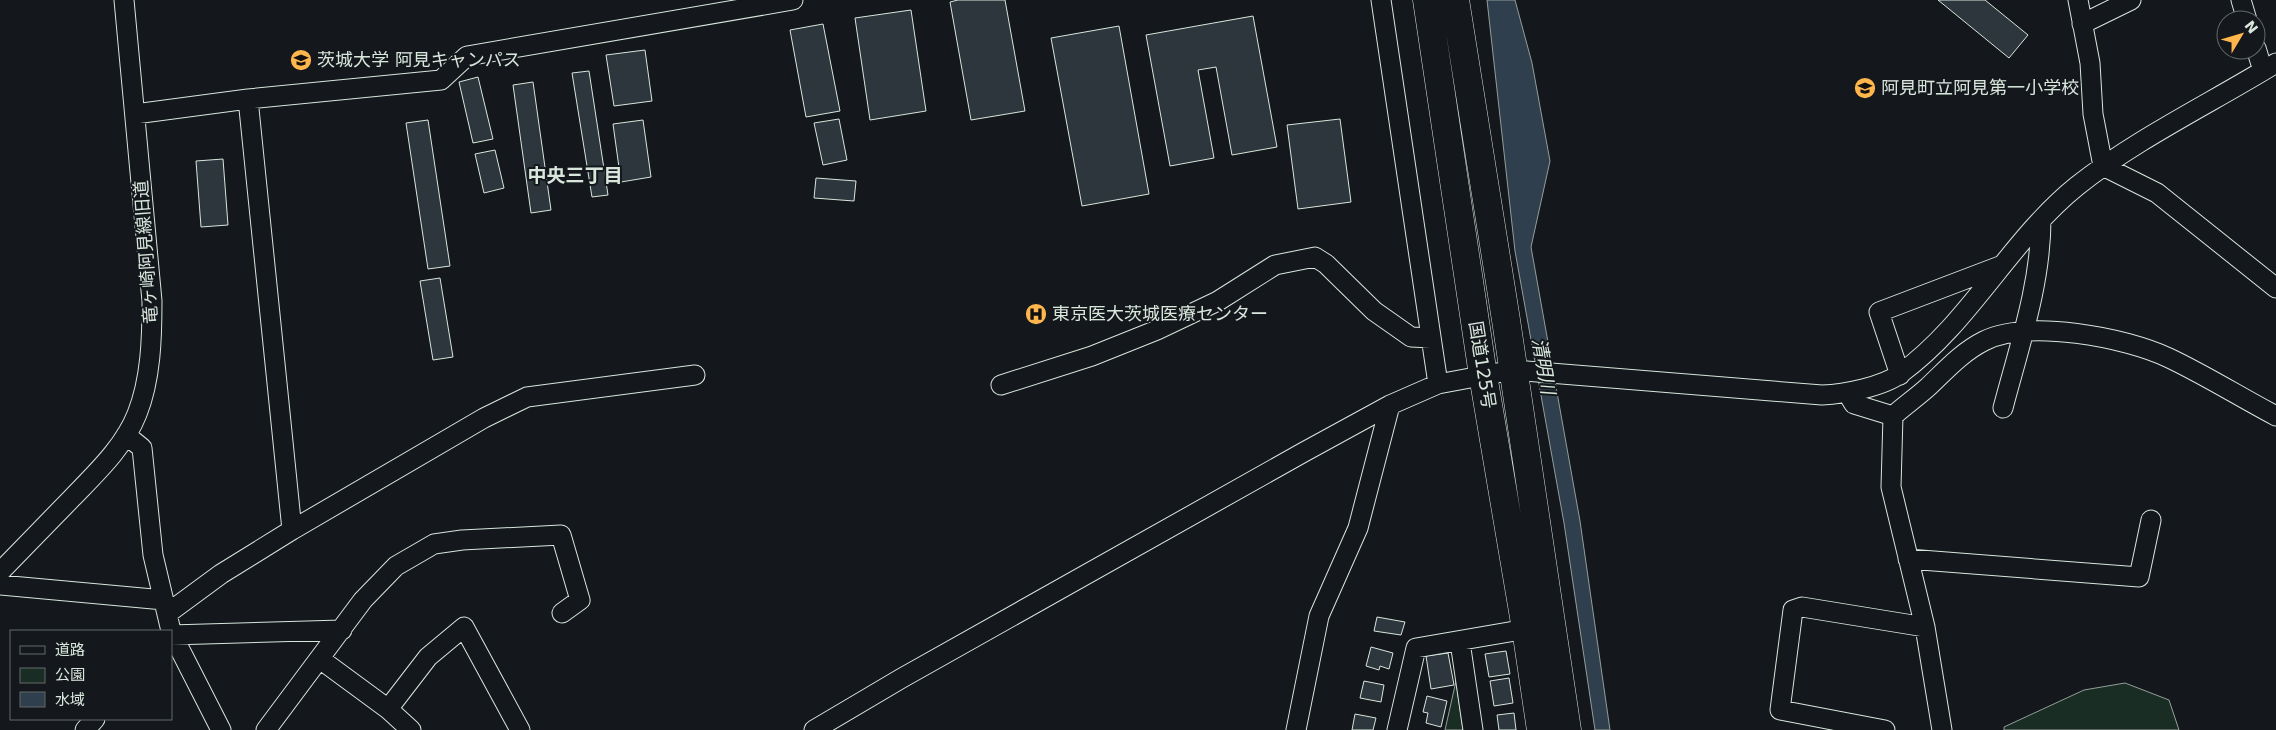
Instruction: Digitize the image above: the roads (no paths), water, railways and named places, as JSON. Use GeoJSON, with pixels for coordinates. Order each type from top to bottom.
{"type":"FeatureCollection","features":[{"type":"Feature","properties":{"kind":"highway","name":"国道125号"},"geometry":{"type":"LineString","coordinates":[[1427,0],[1483,375],[1541,730]]}},
{"type":"Feature","properties":{"kind":"highway","name":"国道125号"},"geometry":{"type":"LineString","coordinates":[[1455,0],[1567,730]]}},
{"type":"Feature","properties":{"kind":"street","name":"竜ヶ崎阿見線旧道"},"geometry":{"type":"LineString","coordinates":[[0,572],[101,467],[126,435],[137,414],[143,394],[152,325],[152,301],[124,0]]}},
{"type":"Feature","properties":{"kind":"street"},"geometry":{"type":"LineString","coordinates":[[135,114],[248,99],[441,80],[466,56],[793,0]]}},
{"type":"Feature","properties":{"kind":"street"},"geometry":{"type":"LineString","coordinates":[[1381,0],[1438,384]]}},
{"type":"Feature","properties":{"kind":"street"},"geometry":{"type":"LineString","coordinates":[[2078,0],[2090,64],[2093,114],[2102,166]]}},
{"type":"Feature","properties":{"kind":"street"},"geometry":{"type":"LineString","coordinates":[[2082,24],[2132,0]]}},
{"type":"Feature","properties":{"kind":"street"},"geometry":{"type":"LineString","coordinates":[[814,730],[919,668],[1390,405],[1438,384],[1513,370],[1796,394],[1848,394],[1900,375],[1940,339],[2055,205],[2102,166],[2270,67]]}},
{"type":"Feature","properties":{"kind":"street"},"geometry":{"type":"LineString","coordinates":[[248,99],[292,530]]}},
{"type":"Feature","properties":{"kind":"street"},"geometry":{"type":"LineString","coordinates":[[2102,166],[2157,193],[2276,288]]}},
{"type":"Feature","properties":{"kind":"street"},"geometry":{"type":"LineString","coordinates":[[2003,408],[2024,330],[2041,246],[2041,220]]}},
{"type":"Feature","properties":{"kind":"street"},"geometry":{"type":"LineString","coordinates":[[1001,385],[1092,356],[1158,330],[1218,301],[1275,265],[1315,257],[1326,264],[1374,312],[1411,337],[1431,338]]}},
{"type":"Feature","properties":{"kind":"street"},"geometry":{"type":"LineString","coordinates":[[1900,375],[1879,312],[2002,265]]}},
{"type":"Feature","properties":{"kind":"street"},"geometry":{"type":"LineString","coordinates":[[1942,730],[1925,627],[1891,488],[1893,416],[1958,358],[1983,341],[2008,332],[2024,330],[2062,331],[2124,343],[2167,357],[2276,416]]}},
{"type":"Feature","properties":{"kind":"street"},"geometry":{"type":"LineString","coordinates":[[0,585],[166,606],[484,418],[527,397],[695,375]]}},
{"type":"Feature","properties":{"kind":"street"},"geometry":{"type":"LineString","coordinates":[[1848,394],[1854,404],[1893,416]]}},
{"type":"Feature","properties":{"kind":"street"},"geometry":{"type":"LineString","coordinates":[[1296,730],[1319,616],[1358,528],[1390,405]]}},
{"type":"Feature","properties":{"kind":"street"},"geometry":{"type":"LineString","coordinates":[[126,435],[142,448],[153,555],[170,630]]}},
{"type":"Feature","properties":{"kind":"street"},"geometry":{"type":"LineString","coordinates":[[1908,559],[2139,577],[2151,520]]}},
{"type":"Feature","properties":{"kind":"street"},"geometry":{"type":"LineString","coordinates":[[266,730],[363,600],[396,566],[434,544],[462,540],[561,535],[580,600],[562,613]]}},
{"type":"Feature","properties":{"kind":"street"},"geometry":{"type":"LineString","coordinates":[[1885,730],[1780,710],[1793,610],[1802,607],[1925,627]]}},
{"type":"Feature","properties":{"kind":"street"},"geometry":{"type":"LineString","coordinates":[[388,709],[428,657],[464,627],[520,730]]}},
{"type":"Feature","properties":{"kind":"street"},"geometry":{"type":"LineString","coordinates":[[1397,730],[1416,648],[1460,642],[1526,629]]}},
{"type":"Feature","properties":{"kind":"street"},"geometry":{"type":"LineString","coordinates":[[172,633],[342,630]]}},
{"type":"Feature","properties":{"kind":"street"},"geometry":{"type":"LineString","coordinates":[[172,635],[221,730]]}},
{"type":"Feature","properties":{"kind":"street"},"geometry":{"type":"LineString","coordinates":[[1460,642],[1473,730]]}},
{"type":"Feature","properties":{"kind":"street"},"geometry":{"type":"LineString","coordinates":[[320,659],[388,709],[411,730]]}},
{"type":"Feature","properties":{"kind":"street"},"geometry":{"type":"LineString","coordinates":[[85,730],[95,720]]}},
{"type":"Feature","properties":{"kind":"water","name":"清明川"},"geometry":{"type":"Polygon","coordinates":[[[1487,0],[1515,0],[1532,63],[1550,161],[1531,247],[1580,521],[1610,730],[1595,730],[1564,523],[1515,251],[1487,0]]]}},
{"type":"Feature","properties":{"kind":"place","name":"茨城大学 阿見キャンパス"},"geometry":{"type":"Point","coordinates":[301,60]}},
{"type":"Feature","properties":{"kind":"place","name":"阿見町立阿見第一小学校"},"geometry":{"type":"Point","coordinates":[1865,88]}},
{"type":"Feature","properties":{"kind":"place","name":"東京医大茨城医療センター"},"geometry":{"type":"Point","coordinates":[1036,314]}},
{"type":"Feature","properties":{"kind":"district","name":"中央三丁目"},"geometry":{"type":"Point","coordinates":[575,175]}}]}
